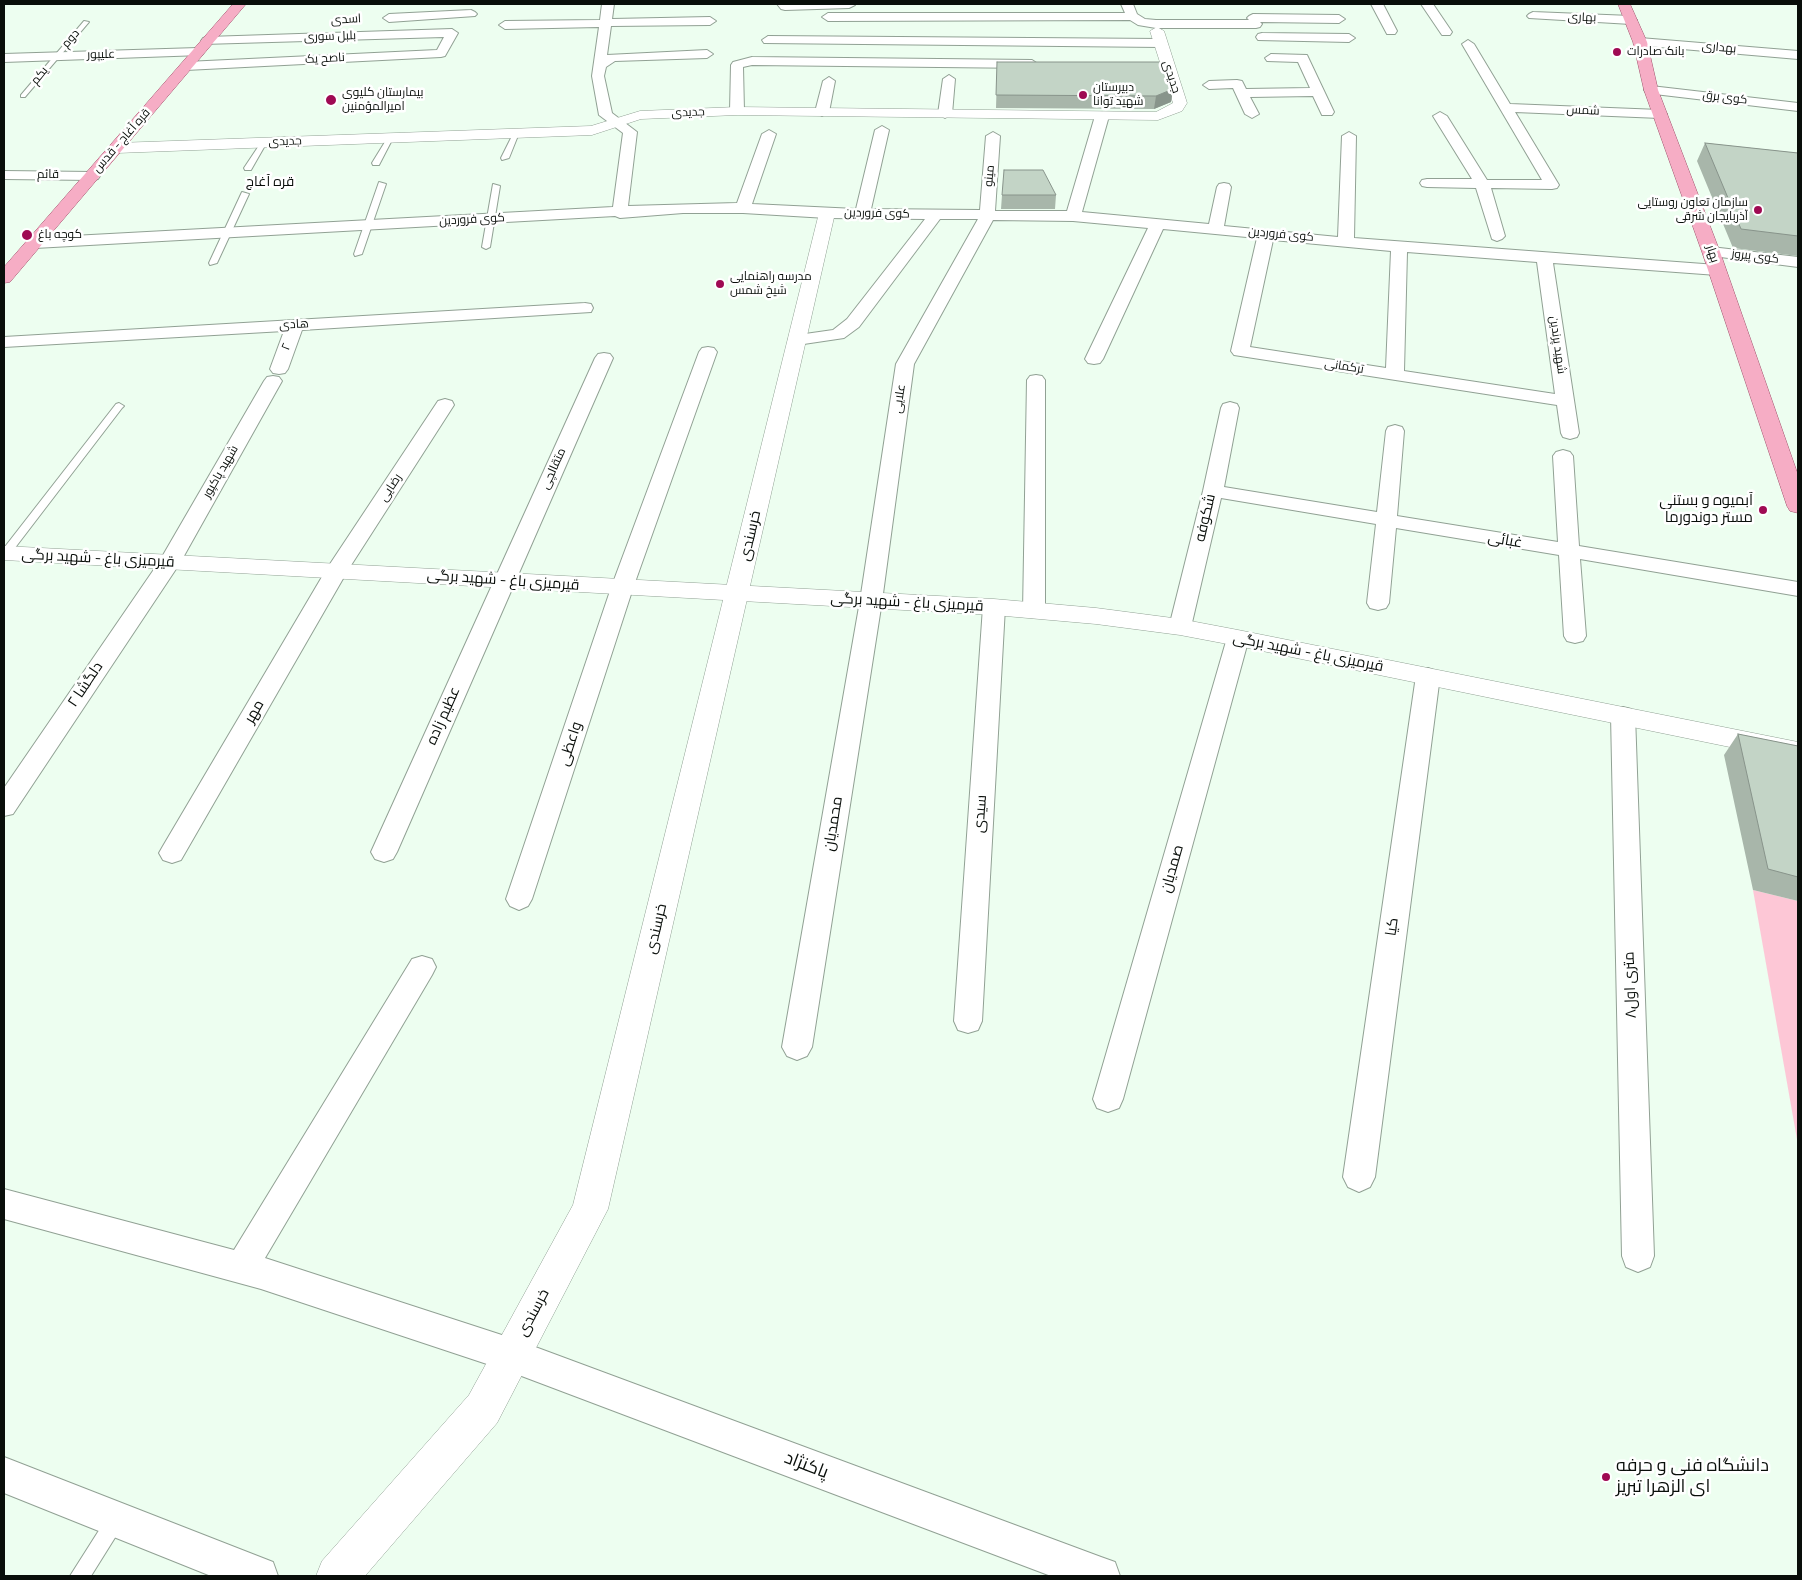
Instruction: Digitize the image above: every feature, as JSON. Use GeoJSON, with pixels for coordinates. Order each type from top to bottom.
{"type":"FeatureCollection","features":[{"type":"Feature","properties":{"kind":"main road","name":"قره آغاج - قدس"},"geometry":{"type":"LineString","coordinates":[[4,278],[240,4]]}},
{"type":"Feature","properties":{"kind":"main road","name":"بهار"},"geometry":{"type":"LineString","coordinates":[[1627,12],[1640,42],[1651,90],[1791,464],[1798,506]]}},
{"type":"Feature","properties":{"kind":"street"},"geometry":{"type":"LineString","coordinates":[[783,4],[785,7],[860,4]]}},
{"type":"Feature","properties":{"kind":"street"},"geometry":{"type":"LineString","coordinates":[[1247,4],[1272,62],[1303,58],[1327,112]]}},
{"type":"Feature","properties":{"kind":"street"},"geometry":{"type":"LineString","coordinates":[[1377,4],[1391,30]]}},
{"type":"Feature","properties":{"kind":"street"},"geometry":{"type":"LineString","coordinates":[[1426,4],[1446,32]]}},
{"type":"Feature","properties":{"kind":"street","name":"بهاری"},"geometry":{"type":"LineString","coordinates":[[1532,4],[1534,21],[1627,12]]}},
{"type":"Feature","properties":{"kind":"street"},"geometry":{"type":"LineString","coordinates":[[611,5],[606,22],[598,76],[606,114],[630,132],[620,213]]}},
{"type":"Feature","properties":{"kind":"street"},"geometry":{"type":"LineString","coordinates":[[828,17],[1129,10],[1142,22],[1158,32]]}},
{"type":"Feature","properties":{"kind":"street","name":"اسدی"},"geometry":{"type":"LineString","coordinates":[[375,19],[471,14]]}},
{"type":"Feature","properties":{"kind":"street"},"geometry":{"type":"LineString","coordinates":[[873,41],[875,17]]}},
{"type":"Feature","properties":{"kind":"street"},"geometry":{"type":"LineString","coordinates":[[768,40],[873,41],[1158,32],[1255,21],[1339,19]]}},
{"type":"Feature","properties":{"kind":"street"},"geometry":{"type":"LineString","coordinates":[[505,25],[710,21]]}},
{"type":"Feature","properties":{"kind":"street"},"geometry":{"type":"LineString","coordinates":[[220,26],[240,26]]}},
{"type":"Feature","properties":{"kind":"street","name":"جدیدی"},"geometry":{"type":"LineString","coordinates":[[117,148],[592,130],[640,115],[737,111],[1158,116],[1177,108],[1180,103],[1162,64],[1158,32]]}},
{"type":"Feature","properties":{"kind":"street","name":"بلبل سوری"},"geometry":{"type":"LineString","coordinates":[[208,41],[452,33]]}},
{"type":"Feature","properties":{"kind":"street","name":"ناصح یک"},"geometry":{"type":"LineString","coordinates":[[186,66],[441,54],[452,33]]}},
{"type":"Feature","properties":{"kind":"street"},"geometry":{"type":"LineString","coordinates":[[1262,37],[1349,38]]}},
{"type":"Feature","properties":{"kind":"street","name":"بهداری"},"geometry":{"type":"LineString","coordinates":[[1640,42],[1798,54]]}},
{"type":"Feature","properties":{"kind":"street"},"geometry":{"type":"LineString","coordinates":[[1427,183],[1552,185],[1468,44]]}},
{"type":"Feature","properties":{"kind":"street","name":"علیپور"},"geometry":{"type":"LineString","coordinates":[[4,58],[198,52]]}},
{"type":"Feature","properties":{"kind":"street"},"geometry":{"type":"LineString","coordinates":[[600,65],[612,57],[707,54]]}},
{"type":"Feature","properties":{"kind":"street"},"geometry":{"type":"LineString","coordinates":[[737,111],[737,65],[752,62],[1047,64]]}},
{"type":"Feature","properties":{"kind":"street"},"geometry":{"type":"LineString","coordinates":[[945,114],[948,78]]}},
{"type":"Feature","properties":{"kind":"street"},"geometry":{"type":"LineString","coordinates":[[822,112],[829,81]]}},
{"type":"Feature","properties":{"kind":"street"},"geometry":{"type":"LineString","coordinates":[[1209,85],[1237,84],[1252,114]]}},
{"type":"Feature","properties":{"kind":"street","name":"کوی برق"},"geometry":{"type":"LineString","coordinates":[[1651,90],[1798,107]]}},
{"type":"Feature","properties":{"kind":"street"},"geometry":{"type":"LineString","coordinates":[[1242,93],[1318,92]]}},
{"type":"Feature","properties":{"kind":"street","name":"شمس"},"geometry":{"type":"LineString","coordinates":[[1506,108],[1660,114]]}},
{"type":"Feature","properties":{"kind":"street"},"geometry":{"type":"LineString","coordinates":[[1073,216],[1102,116]]}},
{"type":"Feature","properties":{"kind":"street"},"geometry":{"type":"LineString","coordinates":[[1440,116],[1482,184],[1498,236]]}},
{"type":"Feature","properties":{"kind":"street"},"geometry":{"type":"LineString","coordinates":[[863,213],[882,130]]}},
{"type":"Feature","properties":{"kind":"street"},"geometry":{"type":"LineString","coordinates":[[742,208],[770,134]]}},
{"type":"Feature","properties":{"kind":"street","name":"مینو"},"geometry":{"type":"LineString","coordinates":[[986,216],[993,136]]}},
{"type":"Feature","properties":{"kind":"street"},"geometry":{"type":"LineString","coordinates":[[1346,242],[1349,136]]}},
{"type":"Feature","properties":{"kind":"street","name":"قائم"},"geometry":{"type":"LineString","coordinates":[[4,175],[93,176]]}},
{"type":"Feature","properties":{"kind":"street"},"geometry":{"type":"LineString","coordinates":[[1216,229],[1224,187]]}},
{"type":"Feature","properties":{"kind":"street","name":"کوی فروردین"},"geometry":{"type":"LineString","coordinates":[[35,243],[620,213],[683,208],[742,208],[827,213],[1073,216],[1346,242],[1717,270]]}},
{"type":"Feature","properties":{"kind":"street","name":"خرسندی"},"geometry":{"type":"LineString","coordinates":[[337,1576],[483,1409],[590,1209],[827,213]]}},
{"type":"Feature","properties":{"kind":"street"},"geometry":{"type":"LineString","coordinates":[[797,340],[838,334],[854,323],[936,214]]}},
{"type":"Feature","properties":{"kind":"street","name":"علایی"},"geometry":{"type":"LineString","coordinates":[[871,601],[905,364],[986,216]]}},
{"type":"Feature","properties":{"kind":"street"},"geometry":{"type":"LineString","coordinates":[[1094,359],[1158,223]]}},
{"type":"Feature","properties":{"kind":"street","name":"ترکمانی"},"geometry":{"type":"LineString","coordinates":[[1266,234],[1240,351],[1566,401]]}},
{"type":"Feature","properties":{"kind":"street"},"geometry":{"type":"LineString","coordinates":[[1395,374],[1399,246]]}},
{"type":"Feature","properties":{"kind":"street","name":"کوی پیروز"},"geometry":{"type":"LineString","coordinates":[[1711,252],[1798,262]]}},
{"type":"Feature","properties":{"kind":"street","name":"شهید پرندین"},"geometry":{"type":"LineString","coordinates":[[1544,258],[1570,432]]}},
{"type":"Feature","properties":{"kind":"street","name":"هادی"},"geometry":{"type":"LineString","coordinates":[[4,342],[585,308]]}},
{"type":"Feature","properties":{"kind":"street","name":"۲"},"geometry":{"type":"LineString","coordinates":[[276,375],[295,325]]}},
{"type":"Feature","properties":{"kind":"street","name":"واعظی"},"geometry":{"type":"LineString","coordinates":[[519,899],[622,588],[708,352]]}},
{"type":"Feature","properties":{"kind":"street","name":"متقالچی"},"geometry":{"type":"LineString","coordinates":[[504,580],[604,358]]}},
{"type":"Feature","properties":{"kind":"street","name":"شهید پاکپور"},"geometry":{"type":"LineString","coordinates":[[169,563],[276,375]]}},
{"type":"Feature","properties":{"kind":"street"},"geometry":{"type":"LineString","coordinates":[[1034,611],[1036,380]]}},
{"type":"Feature","properties":{"kind":"street","name":"رضایی"},"geometry":{"type":"LineString","coordinates":[[337,570],[445,405]]}},
{"type":"Feature","properties":{"kind":"street","name":"شکوفه"},"geometry":{"type":"LineString","coordinates":[[1180,628],[1213,491],[1230,408]]}},
{"type":"Feature","properties":{"kind":"street"},"geometry":{"type":"LineString","coordinates":[[1378,603],[1395,431]]}},
{"type":"Feature","properties":{"kind":"street"},"geometry":{"type":"LineString","coordinates":[[1563,456],[1575,636]]}},
{"type":"Feature","properties":{"kind":"street","name":"غبائی"},"geometry":{"type":"LineString","coordinates":[[1213,491],[1568,552],[1798,589]]}},
{"type":"Feature","properties":{"kind":"street","name":"قیرمیزی باغ - شهید برگی"},"geometry":{"type":"LineString","coordinates":[[4,554],[337,570],[622,588],[994,607],[1096,616],[1238,638],[1798,752]]}},
{"type":"Feature","properties":{"kind":"street","name":"دلگشا ۲"},"geometry":{"type":"LineString","coordinates":[[4,807],[169,563]]}},
{"type":"Feature","properties":{"kind":"street","name":"مهر"},"geometry":{"type":"LineString","coordinates":[[172,853],[337,570]]}},
{"type":"Feature","properties":{"kind":"street","name":"عظیم زاده"},"geometry":{"type":"LineString","coordinates":[[384,852],[504,580]]}},
{"type":"Feature","properties":{"kind":"street","name":"محمدیان"},"geometry":{"type":"LineString","coordinates":[[797,1047],[871,601]]}},
{"type":"Feature","properties":{"kind":"street","name":"سیدی"},"geometry":{"type":"LineString","coordinates":[[968,1021],[994,607]]}},
{"type":"Feature","properties":{"kind":"street","name":"صمدیان"},"geometry":{"type":"LineString","coordinates":[[1108,1099],[1238,638]]}},
{"type":"Feature","properties":{"kind":"street","name":"کیا"},"geometry":{"type":"LineString","coordinates":[[1359,1177],[1428,676]]}},
{"type":"Feature","properties":{"kind":"street","name":"۸متری اول"},"geometry":{"type":"LineString","coordinates":[[1623,715],[1638,1256]]}},
{"type":"Feature","properties":{"kind":"street"},"geometry":{"type":"LineString","coordinates":[[241,1268],[422,967]]}},
{"type":"Feature","properties":{"kind":"street","name":"پاکنژاد"},"geometry":{"type":"LineString","coordinates":[[4,1204],[241,1268],[511,1355],[1100,1576]]}},
{"type":"Feature","properties":{"kind":"street"},"geometry":{"type":"LineString","coordinates":[[4,1476],[258,1576]]}},
{"type":"Feature","properties":{"kind":"lane","name":"دوم"},"geometry":{"type":"LineString","coordinates":[[56,56],[86,22]]}},
{"type":"Feature","properties":{"kind":"lane","name":"یکم"},"geometry":{"type":"LineString","coordinates":[[23,96],[56,56]]}},
{"type":"Feature","properties":{"kind":"lane"},"geometry":{"type":"LineString","coordinates":[[505,158],[516,133]]}},
{"type":"Feature","properties":{"kind":"lane"},"geometry":{"type":"LineString","coordinates":[[376,163],[390,138]]}},
{"type":"Feature","properties":{"kind":"lane"},"geometry":{"type":"LineString","coordinates":[[248,168],[264,142]]}},
{"type":"Feature","properties":{"kind":"lane"},"geometry":{"type":"LineString","coordinates":[[358,254],[382,184]]}},
{"type":"Feature","properties":{"kind":"lane"},"geometry":{"type":"LineString","coordinates":[[486,247],[496,186]]}},
{"type":"Feature","properties":{"kind":"lane"},"geometry":{"type":"LineString","coordinates":[[213,263],[245,194]]}},
{"type":"Feature","properties":{"kind":"lane"},"geometry":{"type":"LineString","coordinates":[[4,554],[120,406]]}},
{"type":"Feature","properties":{"kind":"lane"},"geometry":{"type":"LineString","coordinates":[[80,1576],[117,1520]]}},
{"type":"Feature","properties":{"kind":"shaded area"},"geometry":{"type":"Polygon","coordinates":[[[1753,890],[1798,901],[1798,1145],[1753,890]]]}},
{"type":"Feature","properties":{"kind":"building","name":"دبیرستان شهید توانا"},"geometry":{"type":"Polygon","coordinates":[[[997,62],[1164,62],[1173,89],[1156,96],[996,95],[997,62]]]}},
{"type":"Feature","properties":{"kind":"building","name":"سازمان تعاون روستایی آذربایجان شرقی"},"geometry":{"type":"Polygon","coordinates":[[[1705,143],[1798,153],[1798,236],[1741,229],[1705,143]]]}},
{"type":"Feature","properties":{"kind":"building"},"geometry":{"type":"Polygon","coordinates":[[[1004,170],[1043,170],[1056,195],[1002,195],[1004,170]]]}},
{"type":"Feature","properties":{"kind":"building"},"geometry":{"type":"Polygon","coordinates":[[[1738,734],[1798,746],[1798,877],[1768,869],[1738,734]]]}},
{"type":"Feature","properties":{"kind":"place","name":"بانک صادرات"},"geometry":{"type":"Point","coordinates":[1617,52]}},
{"type":"Feature","properties":{"kind":"place","name":"دبیرستان شهید توانا"},"geometry":{"type":"Point","coordinates":[1083,95]}},
{"type":"Feature","properties":{"kind":"place","name":"بیمارستان کلیوی امیرالمؤمنین"},"geometry":{"type":"Point","coordinates":[331,100]}},
{"type":"Feature","properties":{"kind":"place","name":"سازمان تعاون روستایی آذربایجان شرقی"},"geometry":{"type":"Point","coordinates":[1758,210]}},
{"type":"Feature","properties":{"kind":"place","name":"کوچه باغ"},"geometry":{"type":"Point","coordinates":[27,235]}},
{"type":"Feature","properties":{"kind":"place","name":"مدرسه راهنمایی شیخ شمس"},"geometry":{"type":"Point","coordinates":[720,284]}},
{"type":"Feature","properties":{"kind":"place","name":"آبمیوه و بستنی مستر دوندورما"},"geometry":{"type":"Point","coordinates":[1763,510]}},
{"type":"Feature","properties":{"kind":"place","name":"دانشگاه فنی و حرفه ای الزهرا تبریز"},"geometry":{"type":"Point","coordinates":[1606,1477]}},
{"type":"Feature","properties":{"kind":"district","name":"قره آغاج"},"geometry":{"type":"Point","coordinates":[270,183]}}]}
